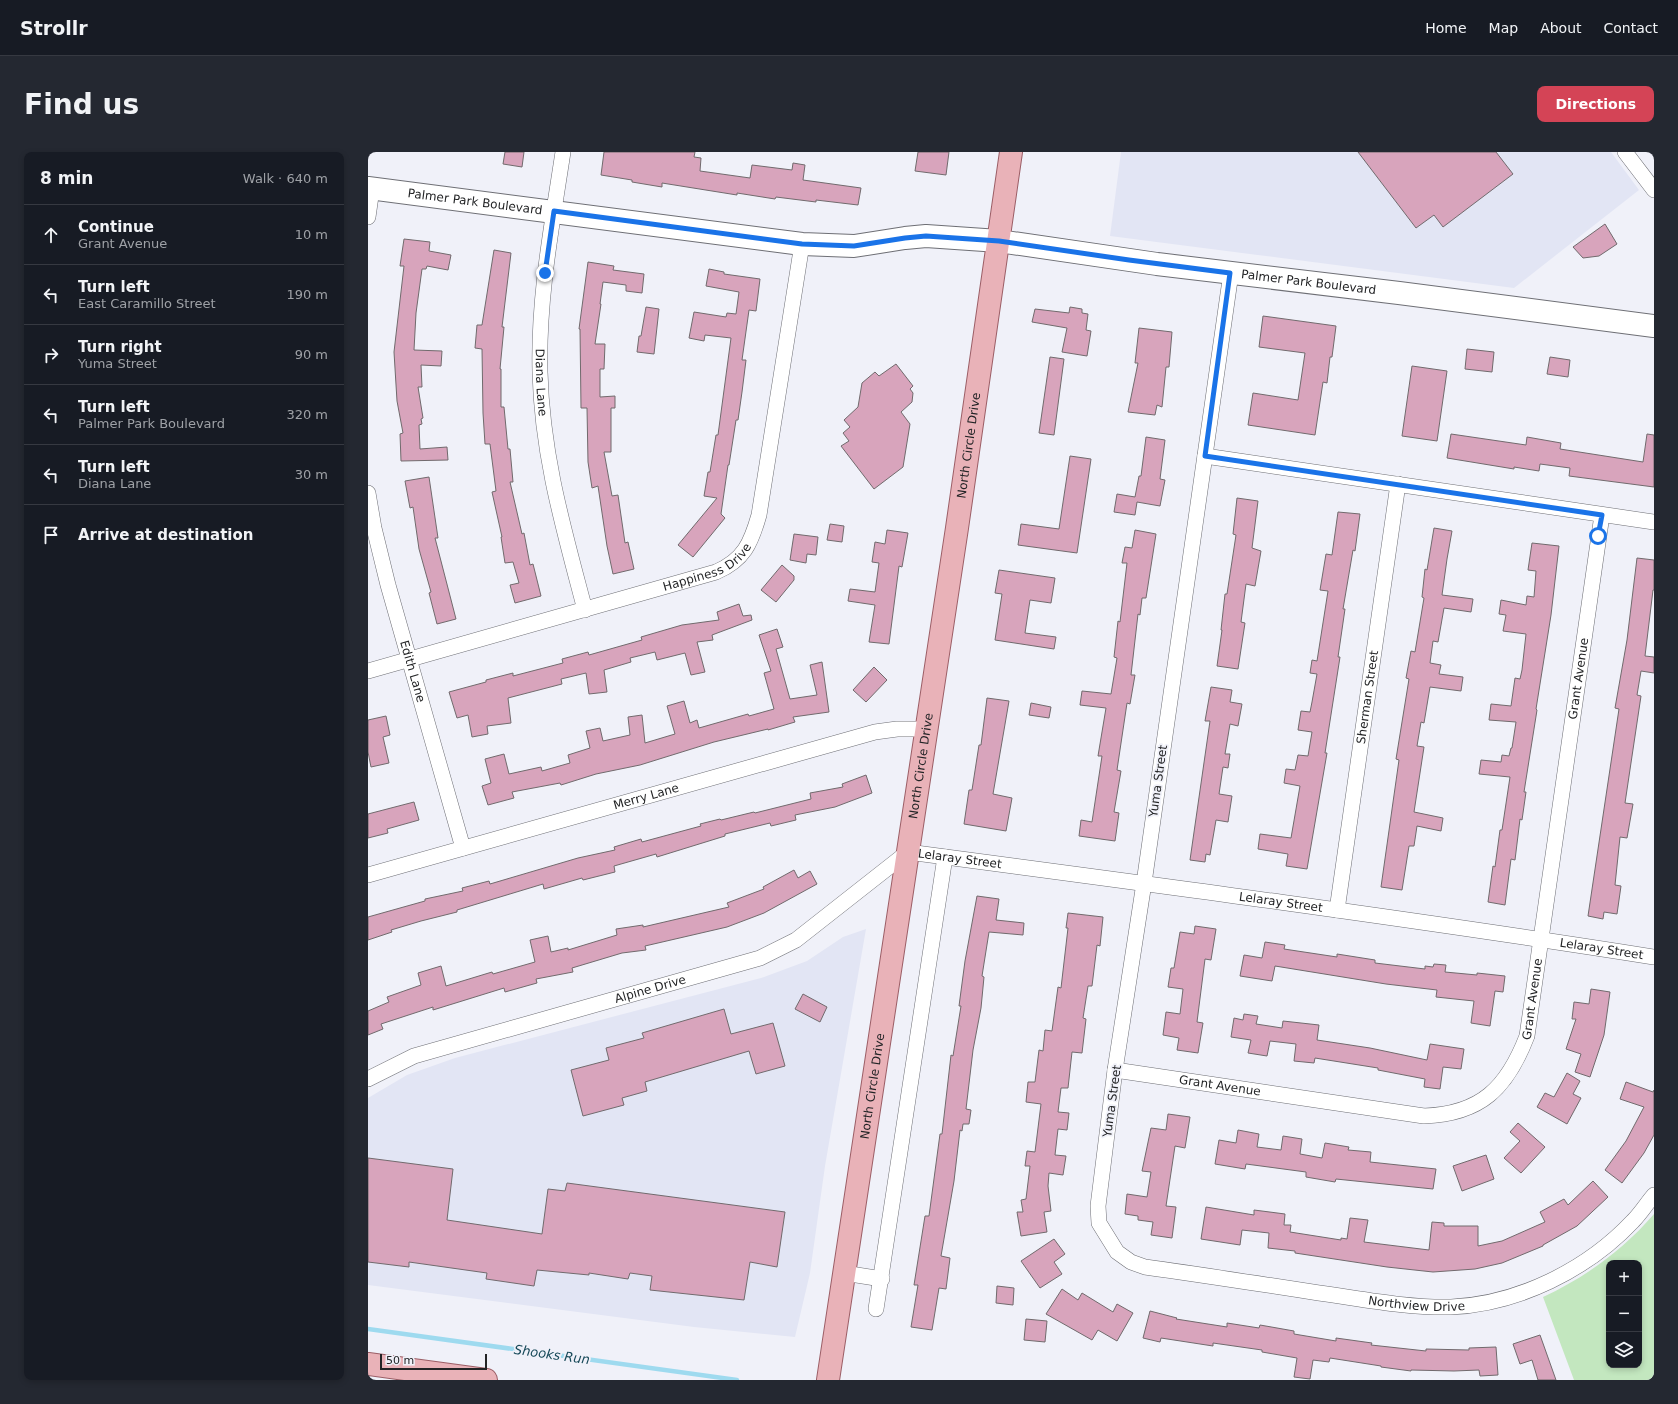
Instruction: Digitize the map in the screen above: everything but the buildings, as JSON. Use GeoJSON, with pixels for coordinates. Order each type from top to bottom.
{"type":"FeatureCollection","features":[{"type":"Feature","properties":{"kind":"main road","name":"North Circle Drive"},"geometry":{"type":"LineString","coordinates":[[828,1380],[927,729],[1011,152]]}},
{"type":"Feature","properties":{"kind":"main road","name":"Palmer Park Boulevard"},"geometry":{"type":"LineString","coordinates":[[370,189],[554,211],[802,244],[854,246],[926,236],[999,241],[1129,260],[1654,326]]}},
{"type":"Feature","properties":{"kind":"main road"},"geometry":{"type":"LineString","coordinates":[[368,1364],[435,1377],[486,1380]]}},
{"type":"Feature","properties":{"kind":"street","name":"Diana Lane"},"geometry":{"type":"LineString","coordinates":[[563,152],[541,309],[540,360],[542,404],[545,440],[557,504],[585,610]]}},
{"type":"Feature","properties":{"kind":"street"},"geometry":{"type":"LineString","coordinates":[[1625,152],[1654,190]]}},
{"type":"Feature","properties":{"kind":"street"},"geometry":{"type":"LineString","coordinates":[[368,217],[370,189]]}},
{"type":"Feature","properties":{"kind":"street","name":"Happiness Drive"},"geometry":{"type":"LineString","coordinates":[[368,671],[716,572],[729,566],[741,557],[755,531],[759,515],[802,244]]}},
{"type":"Feature","properties":{"kind":"street","name":"Yuma Street"},"geometry":{"type":"LineString","coordinates":[[1145,1267],[1131,1262],[1117,1252],[1099,1223],[1098,1206],[1115,1070],[1144,883],[1230,273]]}},
{"type":"Feature","properties":{"kind":"street"},"geometry":{"type":"LineString","coordinates":[[1205,456],[1654,522]]}},
{"type":"Feature","properties":{"kind":"street","name":"Sherman Street"},"geometry":{"type":"LineString","coordinates":[[1338,910],[1398,484]]}},
{"type":"Feature","properties":{"kind":"street","name":"Edith Lane"},"geometry":{"type":"LineString","coordinates":[[368,493],[382,564],[411,659],[464,848]]}},
{"type":"Feature","properties":{"kind":"street","name":"Grant Avenue"},"geometry":{"type":"LineString","coordinates":[[1115,1070],[1424,1116],[1444,1115],[1465,1110],[1484,1100],[1498,1087],[1520,1054],[1527,1036],[1602,515]]}},
{"type":"Feature","properties":{"kind":"street","name":"Merry Lane"},"geometry":{"type":"LineString","coordinates":[[368,874],[875,732],[898,729],[927,729]]}},
{"type":"Feature","properties":{"kind":"street","name":"Lelaray Street"},"geometry":{"type":"LineString","coordinates":[[908,852],[1338,910],[1654,957]]}},
{"type":"Feature","properties":{"kind":"street","name":"Alpine Drive"},"geometry":{"type":"LineString","coordinates":[[368,1079],[414,1056],[760,958],[779,950],[796,940],[908,852]]}},
{"type":"Feature","properties":{"kind":"street"},"geometry":{"type":"LineString","coordinates":[[876,1309],[882,1279],[945,857]]}},
{"type":"Feature","properties":{"kind":"street","name":"Northview Drive"},"geometry":{"type":"LineString","coordinates":[[1145,1267],[1396,1304],[1452,1307],[1481,1304],[1509,1298],[1532,1290],[1583,1262],[1633,1221],[1654,1195]]}},
{"type":"Feature","properties":{"kind":"street"},"geometry":{"type":"LineString","coordinates":[[844,1273],[882,1279]]}},
{"type":"Feature","properties":{"kind":"shaded area"},"geometry":{"type":"Polygon","coordinates":[[[1121,152],[1611,152],[1639,190],[1514,288],[1110,236],[1121,152]]]}},
{"type":"Feature","properties":{"kind":"shaded area"},"geometry":{"type":"Polygon","coordinates":[[[866,929],[825,1166],[810,1273],[795,1337],[694,1327],[368,1285],[368,1098],[407,1075],[455,1058],[761,978],[807,961],[843,937],[866,929]]]}},
{"type":"Feature","properties":{"kind":"green space"},"geometry":{"type":"Polygon","coordinates":[[[1654,1214],[1654,1380],[1574,1380],[1543,1297],[1574,1281],[1603,1262],[1630,1239],[1654,1214]]]}},
{"type":"Feature","properties":{"kind":"waterway","name":"Shooks Run"},"geometry":{"type":"LineString","coordinates":[[368,1329],[737,1380]]}},
{"type":"Feature","properties":{"kind":"route"},"geometry":{"type":"LineString","coordinates":[[545,273],[554,211],[802,244],[854,246],[926,236],[999,241],[1230,273],[1205,456],[1602,515],[1598,536]]}}]}
